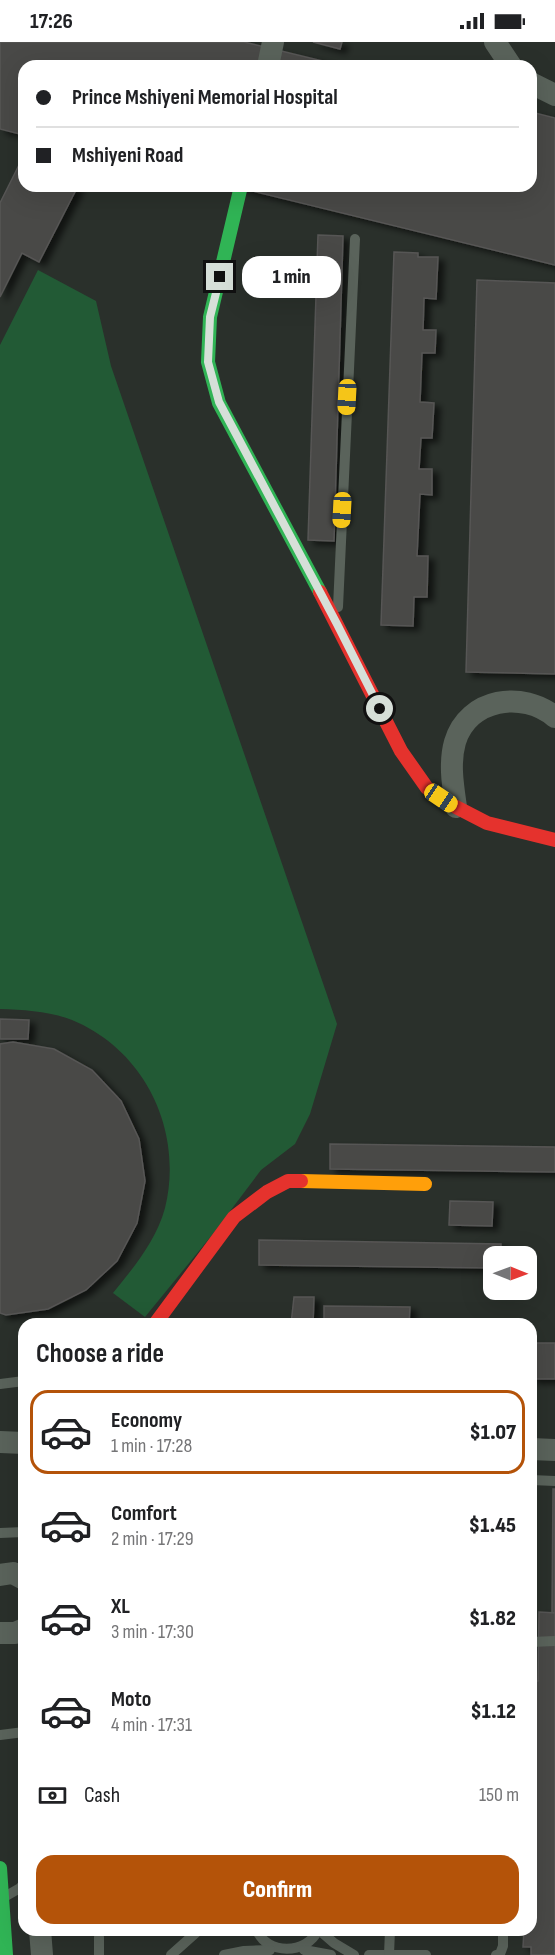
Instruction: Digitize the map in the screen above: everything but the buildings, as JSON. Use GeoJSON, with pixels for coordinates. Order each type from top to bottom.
{"type":"FeatureCollection","features":[{"type":"Feature","properties":{"kind":"street"},"geometry":{"type":"LineString","coordinates":[[495,42],[507,60]]}},
{"type":"Feature","properties":{"kind":"street"},"geometry":{"type":"LineString","coordinates":[[537,86],[555,95]]}},
{"type":"Feature","properties":{"kind":"street"},"geometry":{"type":"LineString","coordinates":[[240,192],[210,317],[208,362],[219,402],[337,624],[401,751],[427,788],[487,823],[555,840]]}},
{"type":"Feature","properties":{"kind":"street"},"geometry":{"type":"LineString","coordinates":[[456,807],[452,781],[455,743],[460,729],[471,717],[486,706],[505,700],[533,704],[555,717]]}},
{"type":"Feature","properties":{"kind":"street"},"geometry":{"type":"LineString","coordinates":[[159,1318],[234,1217],[267,1192],[288,1181],[425,1184]]}},
{"type":"Feature","properties":{"kind":"street"},"geometry":{"type":"LineString","coordinates":[[0,1442],[18,1443]]}},
{"type":"Feature","properties":{"kind":"street"},"geometry":{"type":"LineString","coordinates":[[537,1449],[555,1450]]}},
{"type":"Feature","properties":{"kind":"street"},"geometry":{"type":"LineString","coordinates":[[0,1575],[13,1574],[18,1576]]}},
{"type":"Feature","properties":{"kind":"street"},"geometry":{"type":"LineString","coordinates":[[0,1633],[18,1632]]}},
{"type":"Feature","properties":{"kind":"street"},"geometry":{"type":"LineString","coordinates":[[0,1868],[6,1955]]}},
{"type":"Feature","properties":{"kind":"street"},"geometry":{"type":"LineString","coordinates":[[40,1936],[42,1955]]}},
{"type":"Feature","properties":{"kind":"lane"},"geometry":{"type":"LineString","coordinates":[[337,624],[355,238]]}},
{"type":"Feature","properties":{"kind":"lane"},"geometry":{"type":"LineString","coordinates":[[0,1384],[18,1382]]}},
{"type":"Feature","properties":{"kind":"lane"},"geometry":{"type":"LineString","coordinates":[[537,1480],[555,1481]]}},
{"type":"Feature","properties":{"kind":"lane"},"geometry":{"type":"LineString","coordinates":[[0,1533],[18,1532]]}},
{"type":"Feature","properties":{"kind":"lane"},"geometry":{"type":"LineString","coordinates":[[537,1642],[555,1641]]}},
{"type":"Feature","properties":{"kind":"lane"},"geometry":{"type":"LineString","coordinates":[[0,1735],[18,1733]]}},
{"type":"Feature","properties":{"kind":"lane"},"geometry":{"type":"LineString","coordinates":[[1,1899],[18,1889]]}},
{"type":"Feature","properties":{"kind":"lane"},"geometry":{"type":"LineString","coordinates":[[171,1955],[192,1936]]}},
{"type":"Feature","properties":{"kind":"lane"},"geometry":{"type":"LineString","coordinates":[[260,1936],[263,1944],[270,1950]]}},
{"type":"Feature","properties":{"kind":"lane"},"geometry":{"type":"LineString","coordinates":[[304,1950],[316,1936]]}},
{"type":"Feature","properties":{"kind":"lane"},"geometry":{"type":"LineString","coordinates":[[325,1936],[354,1955]]}},
{"type":"Feature","properties":{"kind":"lane"},"geometry":{"type":"LineString","coordinates":[[389,1955],[390,1936]]}},
{"type":"Feature","properties":{"kind":"lane"},"geometry":{"type":"LineString","coordinates":[[496,1955],[500,1954],[503,1946],[503,1936]]}},
{"type":"Feature","properties":{"kind":"lane"},"geometry":{"type":"LineString","coordinates":[[99,1937],[99,1955]]}},
{"type":"Feature","properties":{"kind":"lane"},"geometry":{"type":"LineString","coordinates":[[224,1955],[244,1951],[270,1950],[288,1955],[304,1950],[332,1955]]}},
{"type":"Feature","properties":{"kind":"lane"},"geometry":{"type":"LineString","coordinates":[[369,1955],[426,1955]]}},
{"type":"Feature","properties":{"kind":"green space"},"geometry":{"type":"Polygon","coordinates":[[[38,270],[96,301],[111,366],[337,1024],[310,1114],[295,1144],[261,1170],[145,1317],[113,1293],[150,1243],[165,1208],[169,1179],[169,1150],[163,1123],[153,1096],[139,1072],[120,1051],[98,1034],[72,1020],[54,1015],[0,1009],[0,345],[38,270]]]}},
{"type":"Feature","properties":{"kind":"traffic: fast"},"geometry":{"type":"LineString","coordinates":[[240,192],[210,317],[208,362],[219,403],[320,592]]}},
{"type":"Feature","properties":{"kind":"traffic: fast"},"geometry":{"type":"LineString","coordinates":[[0,1868],[6,1955]]}},
{"type":"Feature","properties":{"kind":"traffic: slow"},"geometry":{"type":"LineString","coordinates":[[301,1181],[425,1184]]}},
{"type":"Feature","properties":{"kind":"traffic: jam"},"geometry":{"type":"LineString","coordinates":[[320,592],[401,751],[427,788],[487,823],[555,840]]}},
{"type":"Feature","properties":{"kind":"traffic: jam"},"geometry":{"type":"LineString","coordinates":[[159,1318],[234,1217],[267,1192],[288,1181],[301,1181]]}},
{"type":"Feature","properties":{"kind":"route"},"geometry":{"type":"LineString","coordinates":[[220,277],[210,317],[208,362],[219,402],[380,709]]}}]}
